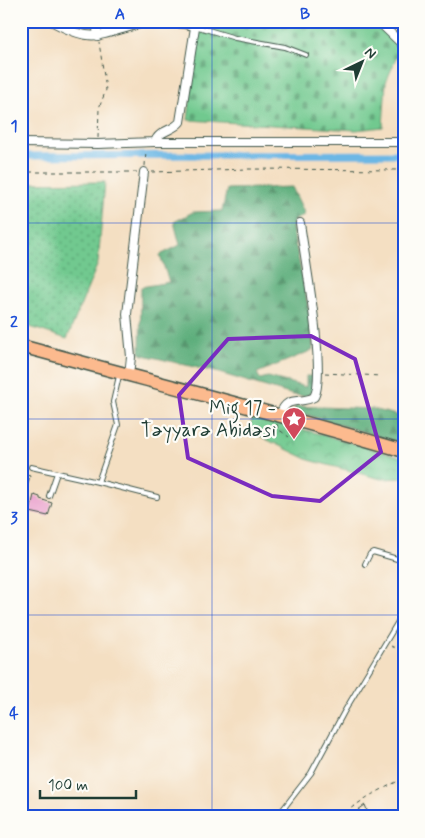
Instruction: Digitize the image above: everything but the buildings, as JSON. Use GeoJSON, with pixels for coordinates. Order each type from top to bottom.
{"type":"FeatureCollection","features":[{"type":"Feature","properties":{"kind":"main road"},"geometry":{"type":"LineString","coordinates":[[21,346],[124,375],[280,415],[404,451]]}},
{"type":"Feature","properties":{"kind":"street"},"geometry":{"type":"LineString","coordinates":[[51,21],[76,34],[98,36],[146,22],[195,24],[180,122],[161,133],[155,142]]}},
{"type":"Feature","properties":{"kind":"street"},"geometry":{"type":"LineString","coordinates":[[96,21],[98,36]]}},
{"type":"Feature","properties":{"kind":"street"},"geometry":{"type":"LineString","coordinates":[[378,21],[404,46]]}},
{"type":"Feature","properties":{"kind":"street"},"geometry":{"type":"LineString","coordinates":[[21,143],[404,142]]}},
{"type":"Feature","properties":{"kind":"street"},"geometry":{"type":"LineString","coordinates":[[124,375],[131,357],[127,314],[144,172]]}},
{"type":"Feature","properties":{"kind":"street"},"geometry":{"type":"LineString","coordinates":[[280,415],[285,404],[290,401],[314,397],[317,387],[316,336],[300,223]]}},
{"type":"Feature","properties":{"kind":"lane"},"geometry":{"type":"LineString","coordinates":[[195,24],[235,38],[285,47],[306,55]]}},
{"type":"Feature","properties":{"kind":"lane"},"geometry":{"type":"LineString","coordinates":[[98,482],[118,424],[113,402],[124,375]]}},
{"type":"Feature","properties":{"kind":"lane"},"geometry":{"type":"LineString","coordinates":[[31,468],[157,497]]}},
{"type":"Feature","properties":{"kind":"lane"},"geometry":{"type":"LineString","coordinates":[[49,496],[57,473]]}},
{"type":"Feature","properties":{"kind":"lane"},"geometry":{"type":"LineString","coordinates":[[365,564],[373,552],[404,561]]}},
{"type":"Feature","properties":{"kind":"lane"},"geometry":{"type":"LineString","coordinates":[[277,817],[311,773],[404,609]]}},
{"type":"Feature","properties":{"kind":"path"},"geometry":{"type":"LineString","coordinates":[[98,36],[106,90],[99,108],[98,144]]}},
{"type":"Feature","properties":{"kind":"path"},"geometry":{"type":"LineString","coordinates":[[144,172],[146,142]]}},
{"type":"Feature","properties":{"kind":"path"},"geometry":{"type":"LineString","coordinates":[[21,172],[404,170]]}},
{"type":"Feature","properties":{"kind":"path"},"geometry":{"type":"LineString","coordinates":[[317,372],[381,376]]}},
{"type":"Feature","properties":{"kind":"path"},"geometry":{"type":"LineString","coordinates":[[280,415],[277,427],[289,437]]}},
{"type":"Feature","properties":{"kind":"path"},"geometry":{"type":"LineString","coordinates":[[386,642],[404,652]]}},
{"type":"Feature","properties":{"kind":"path"},"geometry":{"type":"LineString","coordinates":[[338,817],[369,796],[404,778]]}},
{"type":"Feature","properties":{"kind":"highlighted area"},"geometry":{"type":"Polygon","coordinates":[[[311,336],[355,359],[381,452],[320,501],[272,496],[188,458],[179,395],[228,339],[311,336]]]}},
{"type":"Feature","properties":{"kind":"green space"},"geometry":{"type":"Polygon","coordinates":[[[199,21],[375,21],[401,47],[386,82],[383,127],[356,130],[188,120],[199,21]]]}},
{"type":"Feature","properties":{"kind":"green space"},"geometry":{"type":"Polygon","coordinates":[[[105,182],[98,263],[67,339],[21,324],[21,183],[105,182]]]}},
{"type":"Feature","properties":{"kind":"green space"},"geometry":{"type":"Polygon","coordinates":[[[292,187],[305,214],[294,221],[292,227],[312,326],[313,350],[257,373],[260,379],[268,377],[306,387],[306,376],[313,376],[313,392],[306,396],[293,395],[219,373],[140,354],[141,287],[169,282],[160,255],[180,245],[174,222],[193,212],[222,211],[227,189],[292,187]]]}},
{"type":"Feature","properties":{"kind":"green space"},"geometry":{"type":"Polygon","coordinates":[[[295,406],[373,409],[404,417],[404,444],[294,411],[295,406]]]}},
{"type":"Feature","properties":{"kind":"green space"},"geometry":{"type":"Polygon","coordinates":[[[253,415],[404,458],[404,478],[381,479],[309,460],[249,431],[253,415]]]}},
{"type":"Feature","properties":{"kind":"waterway"},"geometry":{"type":"LineString","coordinates":[[21,156],[404,154]]}},
{"type":"Feature","properties":{"kind":"place","name":"Mig 17 - Təyyarə Abidəsi"},"geometry":{"type":"Point","coordinates":[294,440]}}]}
